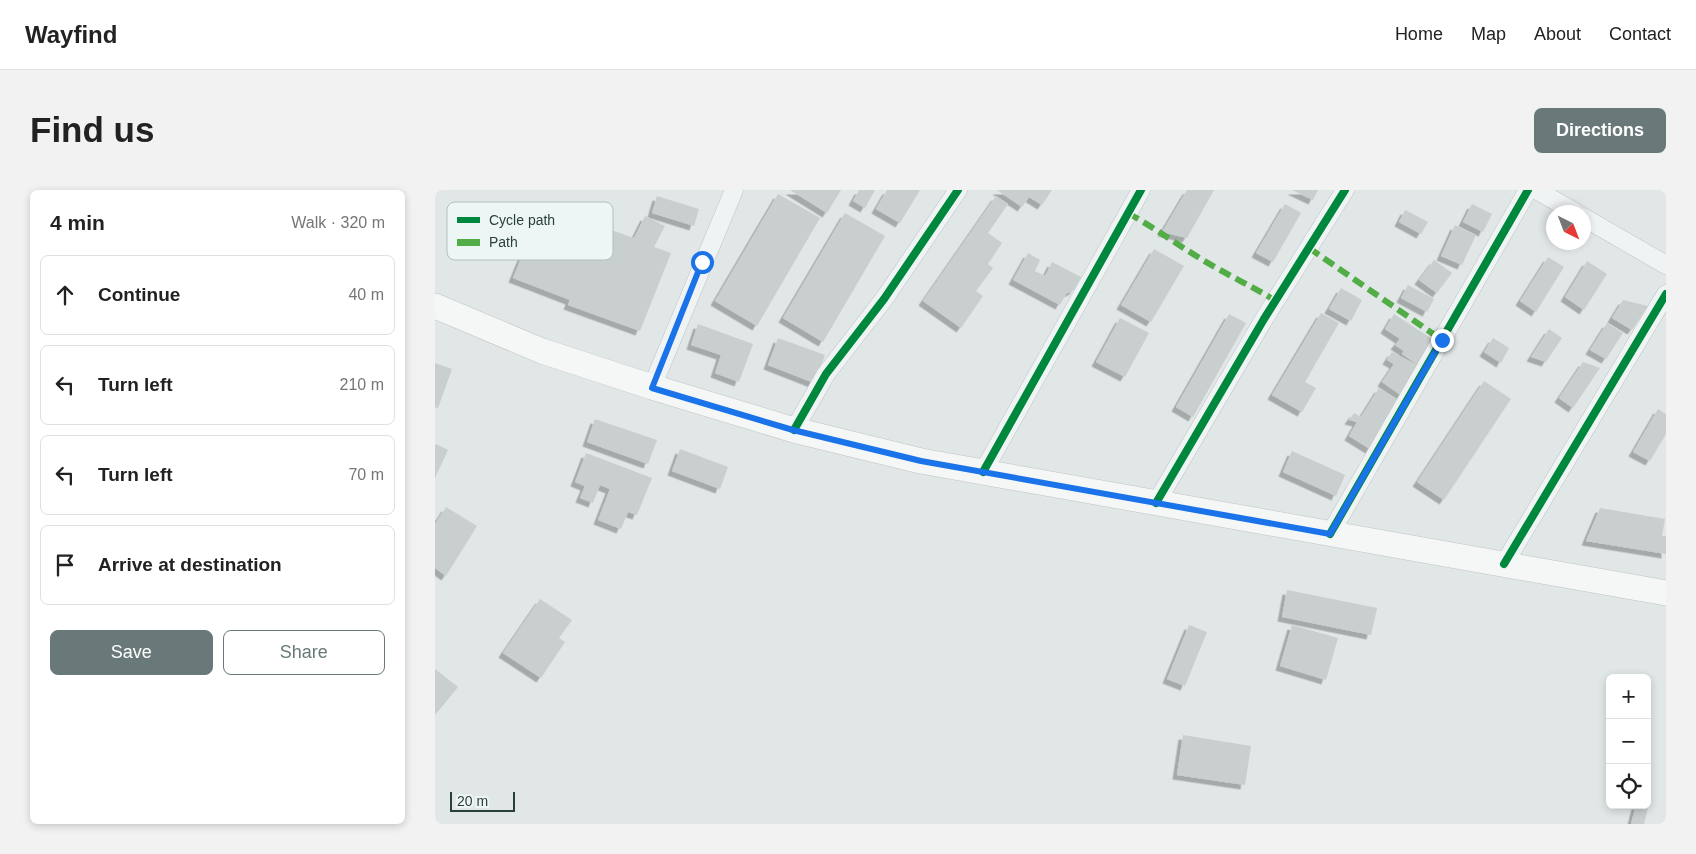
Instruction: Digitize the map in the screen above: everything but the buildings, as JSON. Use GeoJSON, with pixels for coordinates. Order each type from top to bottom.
{"type":"FeatureCollection","features":[{"type":"Feature","properties":{"kind":"main road"},"geometry":{"type":"LineString","coordinates":[[435,306],[542,350],[652,388],[793,430],[921,461],[1666,593]]}},
{"type":"Feature","properties":{"kind":"street"},"geometry":{"type":"LineString","coordinates":[[652,388],[734,190]]}},
{"type":"Feature","properties":{"kind":"street"},"geometry":{"type":"LineString","coordinates":[[793,430],[825,374],[884,299],[959,190]]}},
{"type":"Feature","properties":{"kind":"street"},"geometry":{"type":"LineString","coordinates":[[983,472],[1141,190]]}},
{"type":"Feature","properties":{"kind":"street"},"geometry":{"type":"LineString","coordinates":[[1156,503],[1264,319],[1345,190]]}},
{"type":"Feature","properties":{"kind":"street"},"geometry":{"type":"LineString","coordinates":[[1330,534],[1528,190]]}},
{"type":"Feature","properties":{"kind":"street"},"geometry":{"type":"LineString","coordinates":[[1536,190],[1563,205]]}},
{"type":"Feature","properties":{"kind":"street"},"geometry":{"type":"LineString","coordinates":[[1591,222],[1666,265]]}},
{"type":"Feature","properties":{"kind":"street"},"geometry":{"type":"LineString","coordinates":[[1504,564],[1664,303]]}},
{"type":"Feature","properties":{"kind":"marked path"},"geometry":{"type":"LineString","coordinates":[[1128,213],[1210,264],[1276,301]]}},
{"type":"Feature","properties":{"kind":"marked path"},"geometry":{"type":"LineString","coordinates":[[1309,248],[1442,340]]}},
{"type":"Feature","properties":{"kind":"cycle path"},"geometry":{"type":"LineString","coordinates":[[794,430],[826,374],[884,299],[958,190]]}},
{"type":"Feature","properties":{"kind":"cycle path"},"geometry":{"type":"LineString","coordinates":[[983,472],[1141,190]]}},
{"type":"Feature","properties":{"kind":"cycle path"},"geometry":{"type":"LineString","coordinates":[[1156,503],[1264,319],[1345,190]]}},
{"type":"Feature","properties":{"kind":"cycle path"},"geometry":{"type":"LineString","coordinates":[[1330,534],[1528,190]]}},
{"type":"Feature","properties":{"kind":"cycle path"},"geometry":{"type":"LineString","coordinates":[[1504,564],[1666,294]]}},
{"type":"Feature","properties":{"kind":"route"},"geometry":{"type":"LineString","coordinates":[[702,262],[652,388],[793,430],[921,461],[1330,534],[1442,340]]}}]}
